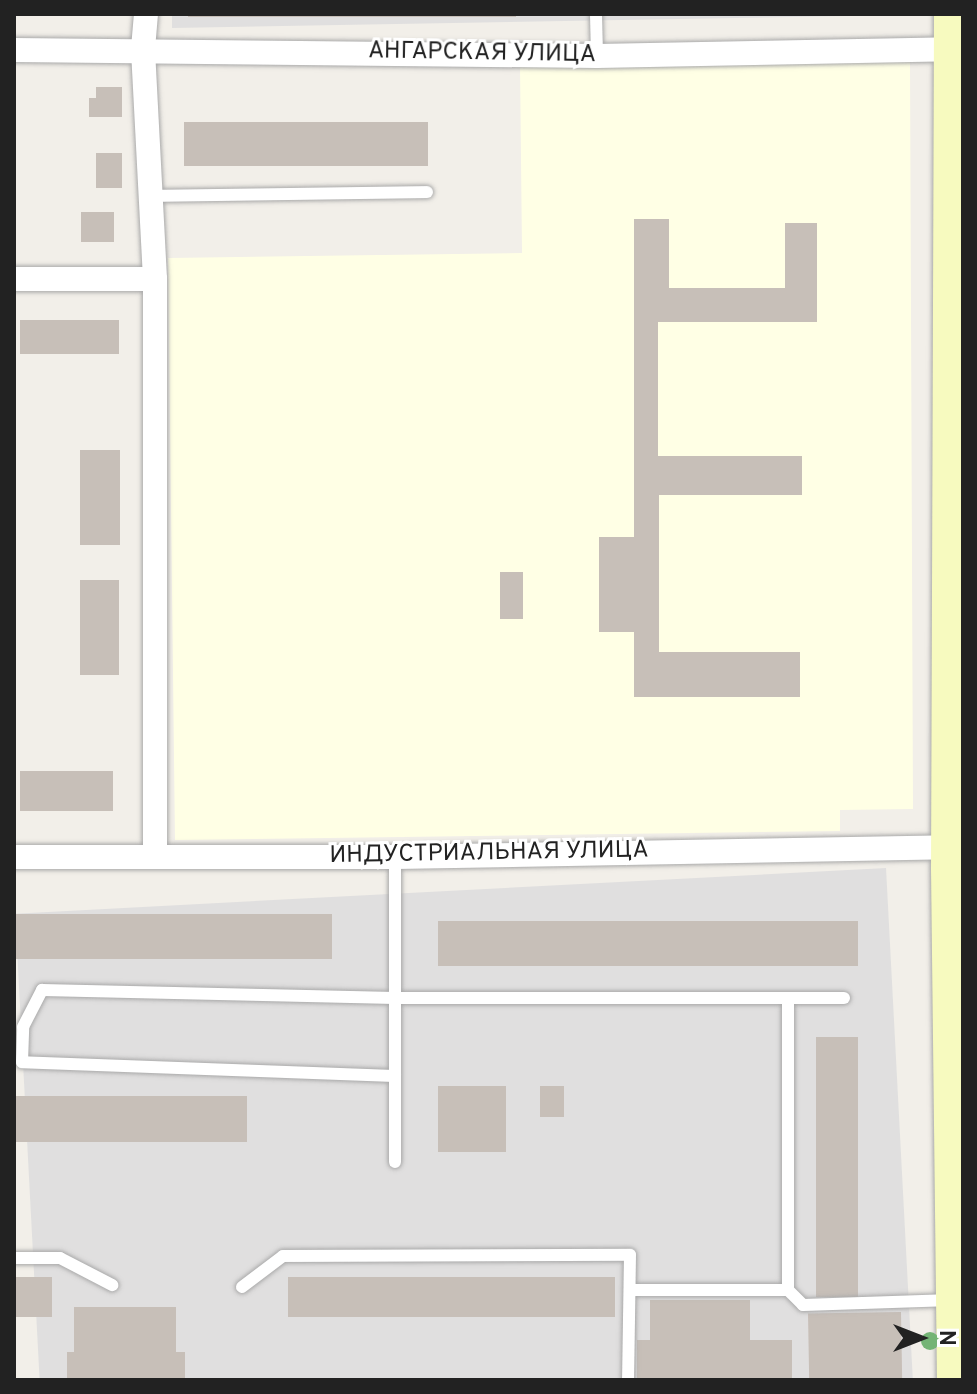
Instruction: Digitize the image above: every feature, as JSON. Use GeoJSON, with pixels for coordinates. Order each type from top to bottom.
{"type":"FeatureCollection","features":[{"type":"Feature","properties":{"kind":"street"},"geometry":{"type":"LineString","coordinates":[[146,14],[143,50],[155,279],[155,856]]}},
{"type":"Feature","properties":{"kind":"street"},"geometry":{"type":"LineString","coordinates":[[950,14],[957,264],[955,847],[958,1300],[953,1380]]}},
{"type":"Feature","properties":{"kind":"street","name":"АНГАРСКАЯ УЛИЦА"},"geometry":{"type":"LineString","coordinates":[[14,50],[597,56],[950,49]]}},
{"type":"Feature","properties":{"kind":"street"},"geometry":{"type":"LineString","coordinates":[[14,279],[155,279]]}},
{"type":"Feature","properties":{"kind":"street","name":"ИНДУСТРИАЛЬНАЯ УЛИЦА"},"geometry":{"type":"LineString","coordinates":[[14,857],[395,857],[955,847]]}},
{"type":"Feature","properties":{"kind":"lane"},"geometry":{"type":"LineString","coordinates":[[596,14],[597,56]]}},
{"type":"Feature","properties":{"kind":"lane"},"geometry":{"type":"LineString","coordinates":[[151,196],[427,192]]}},
{"type":"Feature","properties":{"kind":"lane"},"geometry":{"type":"LineString","coordinates":[[395,857],[395,1162]]}},
{"type":"Feature","properties":{"kind":"lane"},"geometry":{"type":"LineString","coordinates":[[395,1076],[22,1062],[23,1027],[42,990],[395,998],[844,998]]}},
{"type":"Feature","properties":{"kind":"lane"},"geometry":{"type":"LineString","coordinates":[[788,998],[788,1290],[803,1305],[958,1300]]}},
{"type":"Feature","properties":{"kind":"lane"},"geometry":{"type":"LineString","coordinates":[[242,1287],[283,1256],[630,1255],[628,1380]]}},
{"type":"Feature","properties":{"kind":"lane"},"geometry":{"type":"LineString","coordinates":[[14,1258],[60,1258],[112,1285]]}},
{"type":"Feature","properties":{"kind":"lane"},"geometry":{"type":"LineString","coordinates":[[630,1290],[788,1290]]}},
{"type":"Feature","properties":{"kind":"shaded area"},"geometry":{"type":"Polygon","coordinates":[[[172,14],[908,14],[908,15],[172,28],[172,14]]]}},
{"type":"Feature","properties":{"kind":"shaded area"},"geometry":{"type":"Polygon","coordinates":[[[910,60],[913,809],[840,810],[840,831],[175,840],[168,258],[522,253],[520,65],[910,60]]]}},
{"type":"Feature","properties":{"kind":"shaded area"},"geometry":{"type":"Polygon","coordinates":[[[886,868],[913,1380],[40,1380],[15,914],[886,868]]]}},
{"type":"Feature","properties":{"kind":"building"},"geometry":{"type":"Polygon","coordinates":[[[188,14],[516,14],[516,17],[188,17],[188,14]]]}},
{"type":"Feature","properties":{"kind":"building"},"geometry":{"type":"Polygon","coordinates":[[[96,87],[122,87],[122,117],[89,117],[89,98],[96,98],[96,87]]]}},
{"type":"Feature","properties":{"kind":"building"},"geometry":{"type":"Polygon","coordinates":[[[184,122],[428,122],[428,166],[184,166],[184,122]]]}},
{"type":"Feature","properties":{"kind":"building"},"geometry":{"type":"Polygon","coordinates":[[[96,153],[122,153],[122,188],[96,188],[96,153]]]}},
{"type":"Feature","properties":{"kind":"building"},"geometry":{"type":"Polygon","coordinates":[[[81,212],[114,212],[114,242],[81,242],[81,212]]]}},
{"type":"Feature","properties":{"kind":"building"},"geometry":{"type":"Polygon","coordinates":[[[634,219],[669,219],[669,288],[785,288],[785,223],[817,223],[817,322],[658,322],[658,456],[802,456],[802,495],[659,495],[659,652],[800,652],[800,697],[634,697],[634,632],[599,632],[599,537],[634,537],[634,219]]]}},
{"type":"Feature","properties":{"kind":"building"},"geometry":{"type":"Polygon","coordinates":[[[20,320],[119,320],[119,354],[20,354],[20,320]]]}},
{"type":"Feature","properties":{"kind":"building"},"geometry":{"type":"Polygon","coordinates":[[[80,450],[120,450],[120,545],[80,545],[80,450]]]}},
{"type":"Feature","properties":{"kind":"building"},"geometry":{"type":"Polygon","coordinates":[[[500,572],[523,572],[523,619],[500,619],[500,572]]]}},
{"type":"Feature","properties":{"kind":"building"},"geometry":{"type":"Polygon","coordinates":[[[80,580],[119,580],[119,675],[80,675],[80,580]]]}},
{"type":"Feature","properties":{"kind":"building"},"geometry":{"type":"Polygon","coordinates":[[[20,771],[113,771],[113,811],[20,811],[20,771]]]}},
{"type":"Feature","properties":{"kind":"building"},"geometry":{"type":"Polygon","coordinates":[[[14,914],[332,914],[332,959],[14,959],[14,914]]]}},
{"type":"Feature","properties":{"kind":"building"},"geometry":{"type":"Polygon","coordinates":[[[438,921],[858,921],[858,966],[438,966],[438,921]]]}},
{"type":"Feature","properties":{"kind":"building"},"geometry":{"type":"Polygon","coordinates":[[[816,1037],[858,1037],[858,1297],[816,1297],[816,1037]]]}},
{"type":"Feature","properties":{"kind":"building"},"geometry":{"type":"Polygon","coordinates":[[[438,1086],[506,1086],[506,1152],[438,1152],[438,1086]]]}},
{"type":"Feature","properties":{"kind":"building"},"geometry":{"type":"Polygon","coordinates":[[[540,1086],[564,1086],[564,1117],[540,1117],[540,1086]]]}},
{"type":"Feature","properties":{"kind":"building"},"geometry":{"type":"Polygon","coordinates":[[[14,1096],[247,1096],[247,1142],[14,1142],[14,1096]]]}},
{"type":"Feature","properties":{"kind":"building"},"geometry":{"type":"Polygon","coordinates":[[[14,1277],[52,1277],[52,1317],[14,1317],[14,1277]]]}},
{"type":"Feature","properties":{"kind":"building"},"geometry":{"type":"Polygon","coordinates":[[[288,1277],[615,1277],[615,1317],[288,1317],[288,1277]]]}},
{"type":"Feature","properties":{"kind":"building"},"geometry":{"type":"Polygon","coordinates":[[[650,1300],[750,1300],[750,1340],[792,1340],[792,1380],[637,1380],[637,1340],[650,1340],[650,1300]]]}},
{"type":"Feature","properties":{"kind":"building"},"geometry":{"type":"Polygon","coordinates":[[[74,1307],[176,1307],[176,1352],[185,1352],[185,1380],[67,1380],[67,1352],[74,1352],[74,1307]]]}},
{"type":"Feature","properties":{"kind":"building"},"geometry":{"type":"Polygon","coordinates":[[[901,1312],[902,1380],[809,1380],[808,1314],[901,1312]]]}}]}
